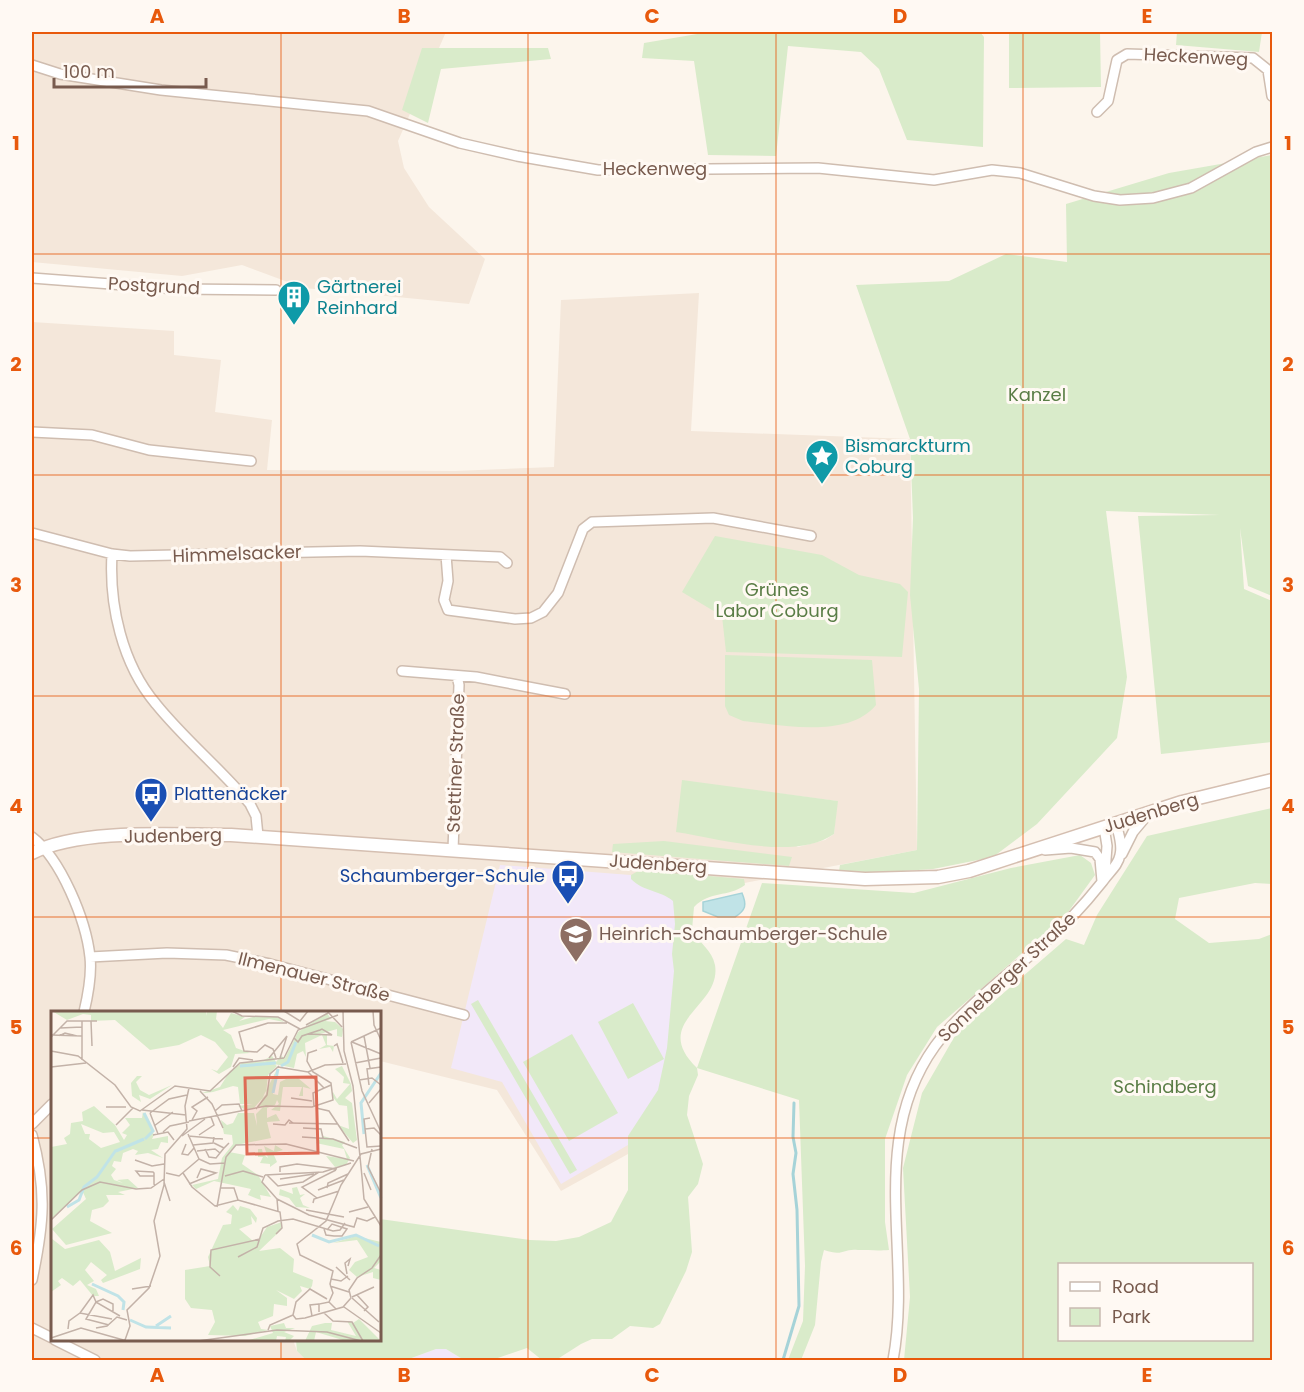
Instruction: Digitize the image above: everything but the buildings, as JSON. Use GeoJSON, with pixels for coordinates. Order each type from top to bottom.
{"type":"FeatureCollection","features":[{"type":"Feature","properties":{"kind":"street","name":"Heckenweg"},"geometry":{"type":"LineString","coordinates":[[1097,112],[1108,100],[1117,60],[1127,54],[1253,58],[1268,70],[1272,96]]}},
{"type":"Feature","properties":{"kind":"street","name":"Heckenweg"},"geometry":{"type":"LineString","coordinates":[[32,65],[60,74],[161,90],[368,111],[460,143],[517,156],[598,170],[818,168],[934,180],[992,170],[1031,175],[1094,196],[1120,200],[1153,198],[1191,188],[1256,152],[1272,147]]}},
{"type":"Feature","properties":{"kind":"street","name":"Postgrund"},"geometry":{"type":"LineString","coordinates":[[32,278],[177,289],[276,290]]}},
{"type":"Feature","properties":{"kind":"street"},"geometry":{"type":"LineString","coordinates":[[32,432],[92,435],[149,450],[251,460]]}},
{"type":"Feature","properties":{"kind":"street"},"geometry":{"type":"LineString","coordinates":[[446,555],[448,581],[444,600],[448,610],[515,619],[537,615],[554,600],[584,529],[592,522],[713,518],[811,536]]}},
{"type":"Feature","properties":{"kind":"street","name":"Himmelsacker"},"geometry":{"type":"LineString","coordinates":[[32,533],[112,554],[155,556],[360,551],[500,557],[507,563]]}},
{"type":"Feature","properties":{"kind":"street"},"geometry":{"type":"LineString","coordinates":[[112,554],[112,586],[117,621],[135,671],[156,705],[250,804],[256,816],[258,836]]}},
{"type":"Feature","properties":{"kind":"street","name":"Stettiner Straße"},"geometry":{"type":"LineString","coordinates":[[402,671],[457,676],[565,694]]}},
{"type":"Feature","properties":{"kind":"street","name":"Stettiner Straße"},"geometry":{"type":"LineString","coordinates":[[453,850],[459,685],[457,676]]}},
{"type":"Feature","properties":{"kind":"street","name":"Judenberg"},"geometry":{"type":"LineString","coordinates":[[32,853],[45,847],[80,840],[150,835],[258,836],[888,880],[938,877],[969,871],[1110,825],[1272,780]]}},
{"type":"Feature","properties":{"kind":"street","name":"Sonneberger Straße"},"geometry":{"type":"LineString","coordinates":[[893,1360],[898,1322],[894,1167],[901,1118],[914,1081],[941,1038],[997,983],[1077,912],[1117,864],[1133,832],[1150,813]]}},
{"type":"Feature","properties":{"kind":"street"},"geometry":{"type":"LineString","coordinates":[[1110,825],[1121,845],[1117,864]]}},
{"type":"Feature","properties":{"kind":"street"},"geometry":{"type":"LineString","coordinates":[[1102,881],[1110,825]]}},
{"type":"Feature","properties":{"kind":"street"},"geometry":{"type":"LineString","coordinates":[[32,837],[45,847],[60,872],[78,913],[90,957],[84,1011]]}},
{"type":"Feature","properties":{"kind":"street"},"geometry":{"type":"LineString","coordinates":[[1024,852],[1071,848],[1089,850],[1100,859],[1102,881]]}},
{"type":"Feature","properties":{"kind":"street","name":"Ilmenauer Straße"},"geometry":{"type":"LineString","coordinates":[[90,957],[167,953],[236,956],[464,1015]]}},
{"type":"Feature","properties":{"kind":"street"},"geometry":{"type":"LineString","coordinates":[[32,1124],[51,1105]]}},
{"type":"Feature","properties":{"kind":"street"},"geometry":{"type":"LineString","coordinates":[[32,1135],[44,1191],[42,1222],[32,1280]]}},
{"type":"Feature","properties":{"kind":"street"},"geometry":{"type":"LineString","coordinates":[[32,1328],[51,1338]]}},
{"type":"Feature","properties":{"kind":"street"},"geometry":{"type":"LineString","coordinates":[[58,1341],[95,1360]]}},
{"type":"Feature","properties":{"kind":"shaded area"},"geometry":{"type":"Polygon","coordinates":[[[32,32],[446,32],[398,141],[404,168],[429,207],[485,259],[469,304],[304,288],[242,265],[182,276],[32,262],[32,32]]]}},
{"type":"Feature","properties":{"kind":"shaded area"},"geometry":{"type":"Polygon","coordinates":[[[699,293],[691,431],[910,439],[917,850],[687,894],[657,1138],[561,1191],[497,1090],[381,1061],[381,1011],[51,1011],[51,1341],[293,1341],[297,1351],[306,1360],[32,1360],[32,322],[174,331],[174,355],[221,360],[215,412],[272,420],[267,470],[455,471],[554,467],[561,300],[699,293]],[[682,781],[798,847],[825,840],[834,834],[837,801],[682,781]]]}},
{"type":"Feature","properties":{"kind":"shaded area","name":"Heinrich-Schaumberger-Schule"},"geometry":{"type":"Polygon","coordinates":[[[500,865],[682,879],[669,1046],[652,1131],[561,1184],[502,1082],[451,1068],[500,865]]]}},
{"type":"Feature","properties":{"kind":"shaded area"},"geometry":{"type":"Polygon","coordinates":[[[436,1349],[446,1349],[464,1360],[406,1360],[436,1349]]]}},
{"type":"Feature","properties":{"kind":"green space"},"geometry":{"type":"Polygon","coordinates":[[[709,32],[980,32],[984,37],[983,147],[907,140],[879,69],[861,52],[788,46],[776,156],[708,155],[694,61],[642,58],[644,43],[709,32]]]}},
{"type":"Feature","properties":{"kind":"green space"},"geometry":{"type":"Polygon","coordinates":[[[1009,32],[1100,32],[1101,87],[1009,88],[1009,32]]]}},
{"type":"Feature","properties":{"kind":"green space"},"geometry":{"type":"Polygon","coordinates":[[[1177,32],[1262,32],[1259,52],[1176,45],[1177,32]]]}},
{"type":"Feature","properties":{"kind":"green space"},"geometry":{"type":"Polygon","coordinates":[[[422,48],[548,48],[551,59],[441,69],[428,123],[402,110],[422,48]]]}},
{"type":"Feature","properties":{"kind":"green space","name":"Kanzel"},"geometry":{"type":"Polygon","coordinates":[[[1272,155],[1272,596],[1248,586],[1240,528],[1244,589],[1272,601],[1272,742],[1161,754],[1138,516],[1220,515],[1106,511],[1127,677],[1117,738],[1037,824],[993,857],[933,869],[874,873],[839,871],[840,865],[917,850],[919,689],[910,595],[913,518],[910,439],[856,285],[949,281],[1006,254],[1067,262],[1066,204],[1169,173],[1272,155]]]}},
{"type":"Feature","properties":{"kind":"green space","name":"Grünes Labor Coburg"},"geometry":{"type":"Polygon","coordinates":[[[715,536],[822,555],[859,575],[900,584],[908,592],[902,657],[726,652],[722,616],[682,592],[715,536]]]}},
{"type":"Feature","properties":{"kind":"green space"},"geometry":{"type":"Polygon","coordinates":[[[725,655],[872,660],[876,705],[864,716],[832,726],[795,727],[743,721],[729,715],[725,706],[725,655]]]}},
{"type":"Feature","properties":{"kind":"green space"},"geometry":{"type":"Polygon","coordinates":[[[682,780],[838,801],[834,834],[818,842],[779,847],[735,843],[676,832],[682,780]]]}},
{"type":"Feature","properties":{"kind":"green space","name":"Schindberg"},"geometry":{"type":"Polygon","coordinates":[[[1272,808],[1272,884],[1255,883],[1179,898],[1175,919],[1209,943],[1259,939],[1272,934],[1272,1360],[904,1360],[910,1297],[903,1168],[922,1093],[956,1034],[1066,939],[1084,945],[1097,915],[1147,836],[1272,808]]]}},
{"type":"Feature","properties":{"kind":"green space"},"geometry":{"type":"Polygon","coordinates":[[[664,841],[792,857],[789,866],[612,852],[613,844],[664,841]]]}},
{"type":"Feature","properties":{"kind":"green space"},"geometry":{"type":"Polygon","coordinates":[[[1080,855],[1091,863],[1095,875],[1066,915],[937,1027],[907,1075],[885,1139],[885,1222],[889,1250],[853,1250],[836,1253],[824,1250],[815,1325],[801,1360],[788,1360],[803,1321],[805,1266],[799,1100],[697,1068],[762,883],[914,893],[1011,868],[1080,855]]]}},
{"type":"Feature","properties":{"kind":"green space"},"geometry":{"type":"Polygon","coordinates":[[[640,870],[744,879],[745,885],[738,889],[707,898],[694,907],[692,930],[711,955],[715,965],[714,980],[683,1026],[681,1038],[684,1052],[697,1068],[698,1075],[689,1096],[687,1115],[703,1164],[698,1184],[688,1197],[692,1252],[686,1271],[660,1324],[653,1328],[630,1326],[612,1339],[592,1339],[556,1360],[542,1360],[527,1348],[492,1360],[464,1360],[446,1349],[436,1349],[406,1360],[306,1360],[297,1351],[296,1341],[381,1341],[381,1219],[530,1240],[556,1241],[579,1237],[611,1222],[628,1190],[628,1136],[658,1090],[667,1048],[674,971],[673,901],[631,879],[631,875],[640,870]]]}},
{"type":"Feature","properties":{"kind":"green space"},"geometry":{"type":"Polygon","coordinates":[[[478,1000],[577,1170],[570,1174],[471,1004],[478,1000]]]}},
{"type":"Feature","properties":{"kind":"green space"},"geometry":{"type":"Polygon","coordinates":[[[633,1003],[664,1059],[628,1079],[598,1022],[633,1003]]]}},
{"type":"Feature","properties":{"kind":"green space"},"geometry":{"type":"Polygon","coordinates":[[[572,1034],[618,1113],[569,1141],[523,1062],[572,1034]]]}},
{"type":"Feature","properties":{"kind":"water"},"geometry":{"type":"Polygon","coordinates":[[[742,893],[745,901],[744,907],[735,917],[718,917],[703,911],[703,902],[742,893]]]}},
{"type":"Feature","properties":{"kind":"waterway"},"geometry":{"type":"LineString","coordinates":[[783,1360],[799,1306],[797,1210],[793,1174],[796,1153],[793,1137],[794,1103]]}},
{"type":"Feature","properties":{"kind":"place","name":"Gärtnerei Reinhard"},"geometry":{"type":"Point","coordinates":[294,326]}},
{"type":"Feature","properties":{"kind":"place","name":"Bismarckturm Coburg"},"geometry":{"type":"Point","coordinates":[822,485]}},
{"type":"Feature","properties":{"kind":"place","name":"Plattenäcker"},"geometry":{"type":"Point","coordinates":[151,823]}},
{"type":"Feature","properties":{"kind":"place","name":"Schaumberger-Schule"},"geometry":{"type":"Point","coordinates":[568,905]}},
{"type":"Feature","properties":{"kind":"place","name":"Heinrich-Schaumberger-Schule"},"geometry":{"type":"Point","coordinates":[576,963]}}]}
